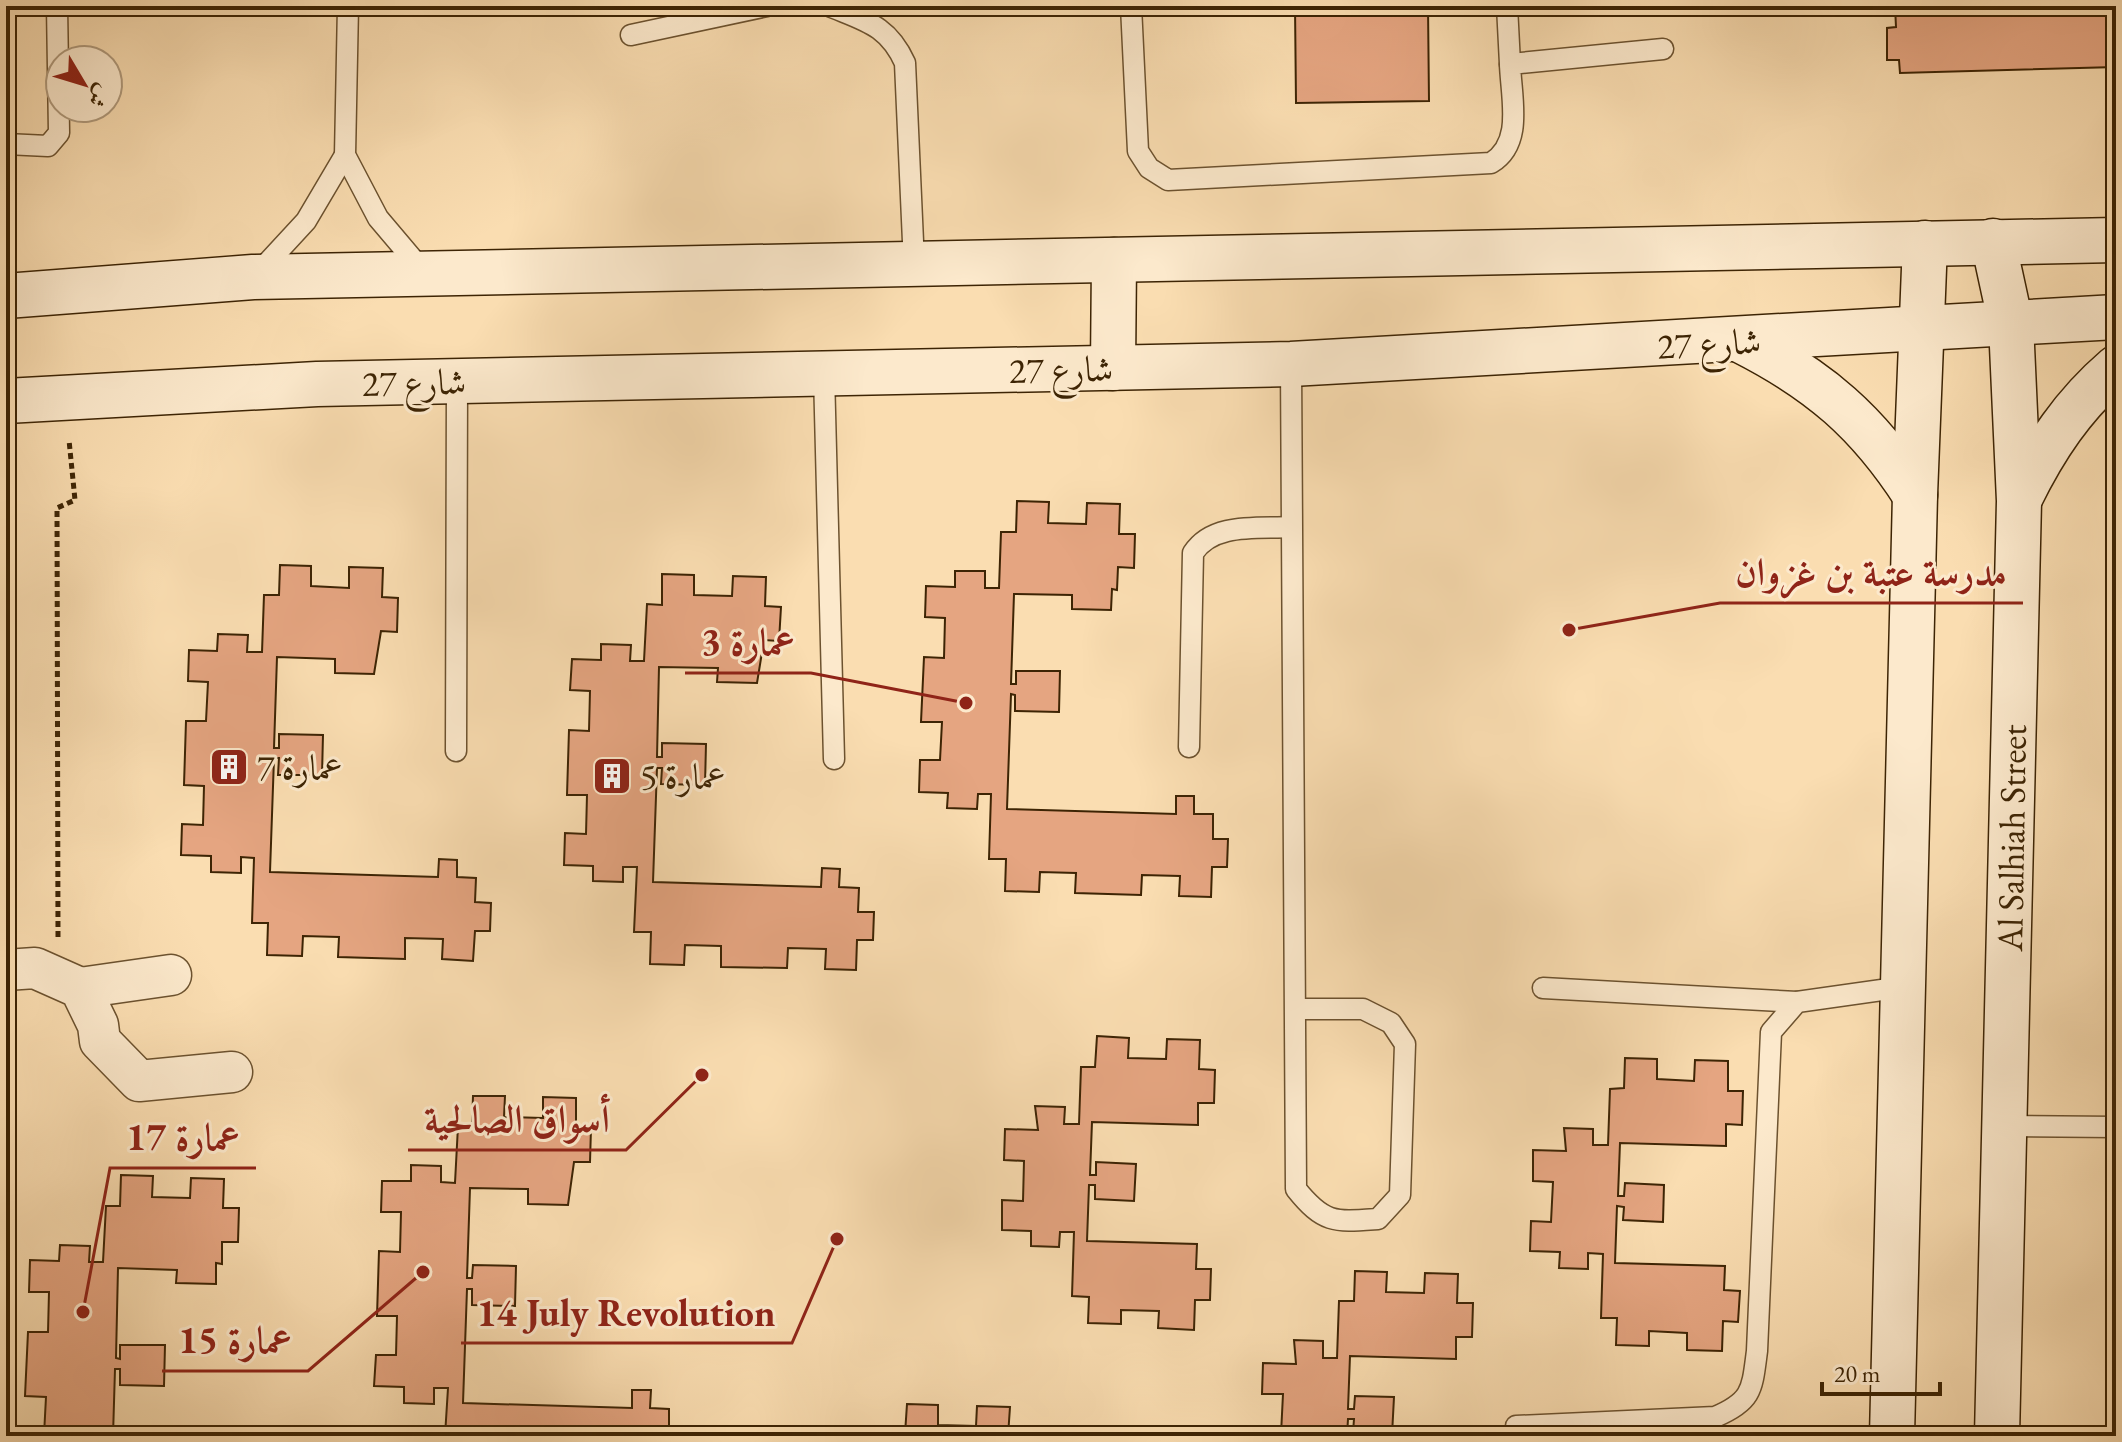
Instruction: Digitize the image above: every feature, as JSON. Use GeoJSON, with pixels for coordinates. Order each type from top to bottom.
{"type":"FeatureCollection","features":[{"type":"Feature","properties":{"kind":"main road"},"geometry":{"type":"LineString","coordinates":[[6,296],[253,277],[1925,243],[2104,234]]}},
{"type":"Feature","properties":{"kind":"main road","name":"Al Salhiah Street"},"geometry":{"type":"LineString","coordinates":[[1993,241],[2011,324],[2019,501],[1997,1436]]}},
{"type":"Feature","properties":{"kind":"main road"},"geometry":{"type":"LineString","coordinates":[[1892,1436],[1915,495],[1925,243]]}},
{"type":"Feature","properties":{"kind":"main road"},"geometry":{"type":"LineString","coordinates":[[1113,368],[1114,260]]}},
{"type":"Feature","properties":{"kind":"main road","name":"شارع 27"},"geometry":{"type":"LineString","coordinates":[[6,401],[317,384],[1291,364],[1742,341],[2116,317]]}},
{"type":"Feature","properties":{"kind":"main road"},"geometry":{"type":"LineString","coordinates":[[1742,341],[1784,362],[1823,388],[1889,455],[1915,495]]}},
{"type":"Feature","properties":{"kind":"main road"},"geometry":{"type":"LineString","coordinates":[[2019,501],[2039,459],[2064,422],[2116,368]]}},
{"type":"Feature","properties":{"kind":"street"},"geometry":{"type":"LineString","coordinates":[[6,970],[35,968],[69,983],[171,975]]}},
{"type":"Feature","properties":{"kind":"street"},"geometry":{"type":"LineString","coordinates":[[69,983],[98,1025],[100,1041],[139,1081],[162,1076],[232,1072]]}},
{"type":"Feature","properties":{"kind":"lane"},"geometry":{"type":"LineString","coordinates":[[6,144],[48,146],[59,133],[57,6]]}},
{"type":"Feature","properties":{"kind":"lane"},"geometry":{"type":"LineString","coordinates":[[348,6],[345,155],[378,218],[425,273]]}},
{"type":"Feature","properties":{"kind":"lane"},"geometry":{"type":"LineString","coordinates":[[631,35],[767,6]]}},
{"type":"Feature","properties":{"kind":"lane"},"geometry":{"type":"LineString","coordinates":[[829,6],[879,26],[897,46],[905,63],[914,264]]}},
{"type":"Feature","properties":{"kind":"lane"},"geometry":{"type":"LineString","coordinates":[[1131,6],[1138,151],[1149,168],[1168,180],[1491,163],[1504,155],[1513,140],[1507,6]]}},
{"type":"Feature","properties":{"kind":"lane"},"geometry":{"type":"LineString","coordinates":[[1510,64],[1663,49]]}},
{"type":"Feature","properties":{"kind":"lane"},"geometry":{"type":"LineString","coordinates":[[253,277],[306,221],[345,155]]}},
{"type":"Feature","properties":{"kind":"lane"},"geometry":{"type":"LineString","coordinates":[[1291,364],[1298,1009],[1296,1189],[1315,1213],[1338,1221],[1378,1219],[1400,1195],[1405,1044],[1391,1023],[1363,1009],[1298,1009]]}},
{"type":"Feature","properties":{"kind":"lane"},"geometry":{"type":"LineString","coordinates":[[824,374],[834,759]]}},
{"type":"Feature","properties":{"kind":"lane"},"geometry":{"type":"LineString","coordinates":[[456,751],[457,381]]}},
{"type":"Feature","properties":{"kind":"lane"},"geometry":{"type":"LineString","coordinates":[[1189,747],[1193,553],[1201,541],[1220,532],[1291,527]]}},
{"type":"Feature","properties":{"kind":"lane"},"geometry":{"type":"LineString","coordinates":[[1543,988],[1797,1002],[1903,987]]}},
{"type":"Feature","properties":{"kind":"lane"},"geometry":{"type":"LineString","coordinates":[[1516,1426],[1715,1417],[1738,1407],[1746,1398],[1753,1386],[1757,1351],[1771,1032],[1779,1019],[1797,1002]]}},
{"type":"Feature","properties":{"kind":"lane"},"geometry":{"type":"LineString","coordinates":[[2004,1126],[2116,1127]]}},
{"type":"Feature","properties":{"kind":"path"},"geometry":{"type":"LineString","coordinates":[[65,398],[75,500],[57,508],[69,983]]}},
{"type":"Feature","properties":{"kind":"building"},"geometry":{"type":"Polygon","coordinates":[[[1295,6],[1428,6],[1429,101],[1296,103],[1295,6]]]}},
{"type":"Feature","properties":{"kind":"building"},"geometry":{"type":"Polygon","coordinates":[[[1895,6],[2116,6],[2116,67],[1900,73],[1899,60],[1887,60],[1887,28],[1896,27],[1895,6]]]}},
{"type":"Feature","properties":{"kind":"building"},"geometry":{"type":"Polygon","coordinates":[[[1017,501],[1049,502],[1048,523],[1086,524],[1087,503],[1120,504],[1119,534],[1135,534],[1134,568],[1118,567],[1117,590],[1112,589],[1111,610],[1072,609],[1072,595],[1014,594],[1011,684],[1016,684],[1016,671],[1060,671],[1059,712],[1015,711],[1015,695],[1011,694],[1007,809],[1176,814],[1176,796],[1194,796],[1194,814],[1213,814],[1213,839],[1228,839],[1227,867],[1212,867],[1211,897],[1179,896],[1180,876],[1142,875],[1141,895],[1075,893],[1076,873],[1040,872],[1039,892],[1005,891],[1006,859],[989,859],[991,794],[978,794],[977,809],[947,808],[948,793],[919,792],[920,760],[940,760],[942,722],[921,722],[924,657],[944,658],[945,618],[925,617],[926,586],[955,587],[955,571],[985,571],[985,588],[999,588],[1001,532],[1016,532],[1017,501]]]}},
{"type":"Feature","properties":{"kind":"building","name":"عمارة 7"},"geometry":{"type":"Polygon","coordinates":[[[280,565],[311,566],[311,586],[349,588],[349,567],[383,568],[382,597],[398,598],[397,632],[381,631],[374,674],[335,673],[335,659],[277,657],[274,748],[279,748],[279,734],[323,735],[322,775],[278,775],[279,758],[274,758],[270,872],[438,877],[439,859],[457,860],[457,877],[476,878],[475,902],[491,903],[490,931],[475,931],[473,961],[442,959],[443,939],[405,938],[405,959],[338,957],[339,937],[303,936],[302,956],[267,955],[268,923],[252,923],[254,858],[241,857],[241,873],[211,872],[211,856],[181,855],[182,824],[203,825],[204,786],[184,785],[186,721],[206,721],[208,682],[188,681],[189,650],[217,651],[218,634],[248,635],[247,652],[262,652],[264,595],[279,595],[280,565]]]}},
{"type":"Feature","properties":{"kind":"building","name":"عمارة 5"},"geometry":{"type":"Polygon","coordinates":[[[662,574],[694,575],[694,595],[732,596],[733,576],[766,577],[765,606],[781,607],[779,641],[764,640],[757,683],[717,682],[718,668],[659,667],[657,757],[662,757],[662,743],[706,744],[705,785],[661,784],[662,768],[657,768],[653,882],[821,887],[822,868],[840,869],[839,887],[859,888],[858,912],[874,912],[873,940],[857,940],[856,970],[825,969],[826,949],[788,948],[787,968],[721,967],[721,946],[685,945],[684,965],[650,964],[651,932],[634,932],[637,867],[623,867],[623,882],[593,881],[593,866],[564,865],[565,833],[586,834],[587,795],[567,795],[569,730],[589,731],[590,691],[570,690],[572,659],[601,660],[601,644],[631,645],[630,661],[644,661],[647,604],[662,605],[662,574]]]}},
{"type":"Feature","properties":{"kind":"building"},"geometry":{"type":"Polygon","coordinates":[[[1097,1036],[1129,1038],[1128,1058],[1166,1059],[1167,1039],[1200,1040],[1199,1069],[1215,1070],[1214,1103],[1198,1103],[1198,1125],[1092,1122],[1090,1175],[1096,1175],[1096,1162],[1136,1164],[1134,1201],[1095,1199],[1095,1185],[1089,1185],[1087,1241],[1197,1244],[1196,1269],[1211,1269],[1210,1300],[1195,1300],[1194,1330],[1158,1328],[1159,1311],[1121,1310],[1121,1324],[1088,1323],[1089,1297],[1072,1296],[1074,1232],[1060,1232],[1059,1247],[1031,1246],[1031,1231],[1002,1230],[1002,1200],[1023,1201],[1024,1161],[1004,1160],[1005,1129],[1038,1130],[1035,1106],[1065,1107],[1064,1124],[1079,1124],[1081,1067],[1095,1067],[1097,1036]]]}},
{"type":"Feature","properties":{"kind":"building"},"geometry":{"type":"Polygon","coordinates":[[[1625,1058],[1657,1059],[1657,1079],[1694,1081],[1695,1060],[1728,1061],[1728,1091],[1743,1091],[1742,1125],[1726,1124],[1726,1146],[1620,1143],[1618,1196],[1624,1196],[1625,1183],[1664,1185],[1663,1222],[1623,1220],[1624,1207],[1617,1206],[1615,1263],[1725,1266],[1724,1290],[1740,1291],[1738,1322],[1723,1321],[1722,1351],[1687,1350],[1687,1333],[1649,1331],[1649,1346],[1616,1345],[1617,1318],[1601,1318],[1603,1254],[1588,1253],[1588,1269],[1559,1268],[1560,1252],[1530,1251],[1531,1221],[1551,1222],[1553,1182],[1533,1181],[1533,1150],[1566,1151],[1564,1128],[1593,1129],[1593,1145],[1608,1145],[1610,1089],[1624,1088],[1625,1058]]]}},
{"type":"Feature","properties":{"kind":"building"},"geometry":{"type":"Polygon","coordinates":[[[473,1096],[505,1096],[504,1117],[543,1118],[543,1097],[576,1098],[576,1128],[591,1128],[590,1162],[574,1162],[568,1205],[528,1204],[528,1189],[470,1188],[467,1278],[472,1278],[473,1265],[516,1266],[515,1306],[472,1305],[472,1289],[467,1289],[463,1403],[632,1408],[632,1390],[651,1390],[650,1408],[669,1409],[669,1433],[684,1436],[445,1436],[448,1388],[434,1388],[434,1404],[404,1403],[404,1387],[374,1386],[376,1355],[396,1355],[397,1316],[377,1316],[379,1251],[400,1252],[401,1212],[381,1212],[382,1181],[411,1181],[411,1165],[441,1166],[441,1182],[455,1183],[458,1126],[472,1126],[473,1096]]]}},
{"type":"Feature","properties":{"kind":"building"},"geometry":{"type":"Polygon","coordinates":[[[121,1175],[153,1176],[152,1197],[190,1198],[191,1178],[224,1179],[223,1208],[239,1208],[238,1242],[222,1242],[222,1264],[216,1263],[216,1284],[176,1283],[177,1270],[118,1268],[116,1358],[120,1359],[120,1345],[165,1345],[164,1386],[120,1385],[120,1369],[115,1369],[113,1436],[24,1436],[44,1435],[46,1397],[25,1396],[28,1332],[48,1332],[49,1292],[29,1292],[30,1260],[59,1261],[60,1245],[90,1246],[89,1262],[103,1262],[106,1206],[120,1206],[121,1175]]]}},
{"type":"Feature","properties":{"kind":"building"},"geometry":{"type":"Polygon","coordinates":[[[1355,1271],[1387,1272],[1386,1292],[1424,1293],[1425,1273],[1458,1274],[1457,1303],[1473,1303],[1472,1337],[1456,1337],[1456,1359],[1350,1356],[1348,1409],[1354,1409],[1355,1396],[1394,1397],[1392,1435],[1353,1433],[1354,1419],[1348,1419],[1347,1436],[1261,1436],[1281,1434],[1283,1394],[1262,1394],[1263,1363],[1296,1364],[1294,1340],[1323,1341],[1323,1358],[1337,1358],[1339,1301],[1354,1301],[1355,1271]]]}},
{"type":"Feature","properties":{"kind":"building"},"geometry":{"type":"Polygon","coordinates":[[[907,1404],[938,1405],[938,1425],[976,1426],[977,1406],[1010,1407],[1008,1436],[890,1436],[905,1434],[907,1404]]]}},
{"type":"Feature","properties":{"kind":"place","name":"مدرسة عتبة بن غزوان"},"geometry":{"type":"Point","coordinates":[1569,630]}},
{"type":"Feature","properties":{"kind":"place","name":"عمارة 3"},"geometry":{"type":"Point","coordinates":[966,703]}},
{"type":"Feature","properties":{"kind":"place","name":"عمارة 7"},"geometry":{"type":"Point","coordinates":[229,767]}},
{"type":"Feature","properties":{"kind":"place","name":"عمارة 5"},"geometry":{"type":"Point","coordinates":[612,776]}},
{"type":"Feature","properties":{"kind":"place","name":"أسواق الصالحية"},"geometry":{"type":"Point","coordinates":[702,1075]}},
{"type":"Feature","properties":{"kind":"place","name":"14 July Revolution"},"geometry":{"type":"Point","coordinates":[837,1239]}},
{"type":"Feature","properties":{"kind":"place","name":"عمارة 15"},"geometry":{"type":"Point","coordinates":[423,1272]}},
{"type":"Feature","properties":{"kind":"place","name":"عمارة 17"},"geometry":{"type":"Point","coordinates":[83,1312]}}]}
